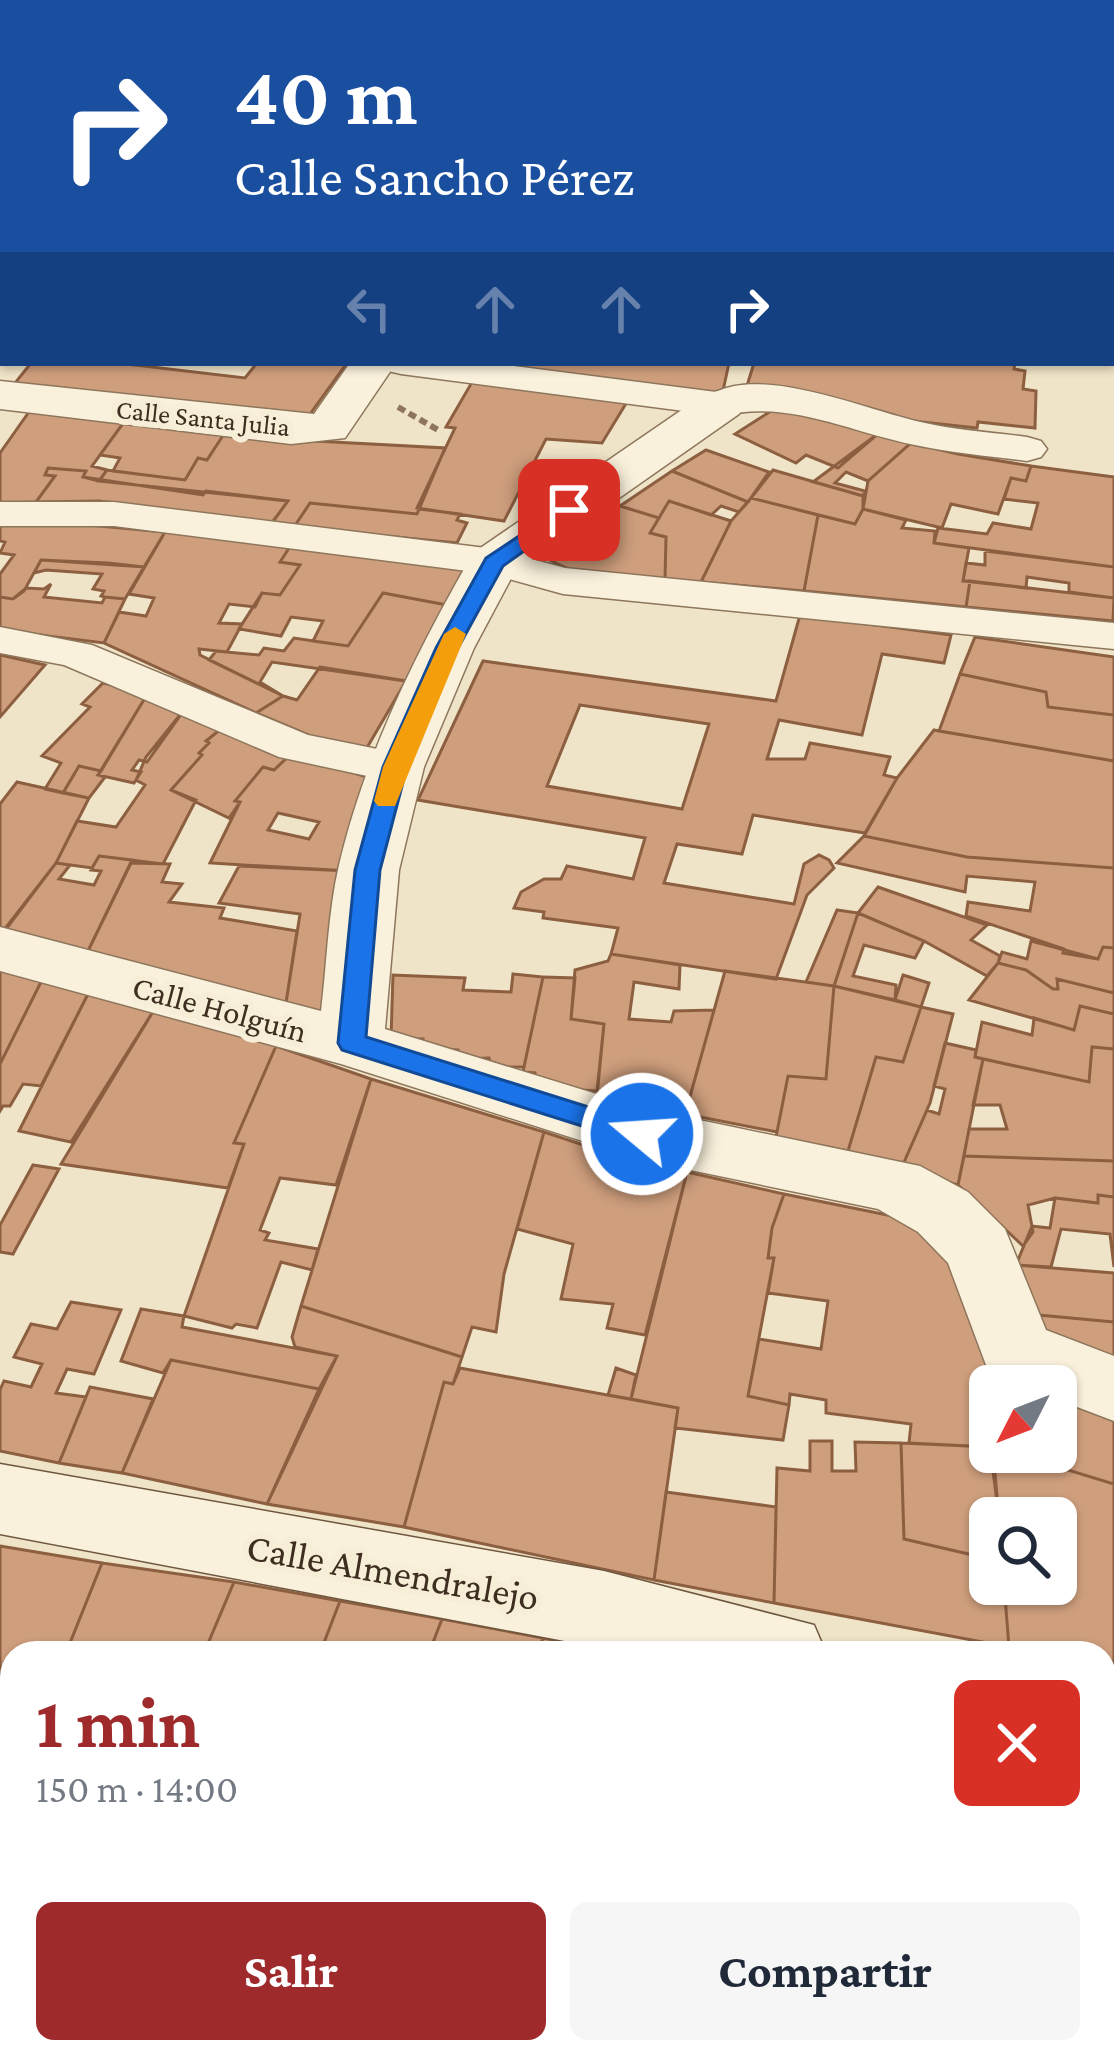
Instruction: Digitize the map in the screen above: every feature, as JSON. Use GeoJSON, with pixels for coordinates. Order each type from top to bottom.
{"type":"FeatureCollection","features":[{"type":"Feature","properties":{"kind":"street","name":"Calle Santa Julia"},"geometry":{"type":"LineString","coordinates":[[0,395],[291,430],[328,428],[371,366]]}},
{"type":"Feature","properties":{"kind":"street"},"geometry":{"type":"LineString","coordinates":[[441,366],[733,388],[808,403],[917,434],[1027,449]]}},
{"type":"Feature","properties":{"kind":"street"},"geometry":{"type":"LineString","coordinates":[[351,1043],[368,870],[395,767],[447,648],[494,562],[733,388]]}},
{"type":"Feature","properties":{"kind":"street"},"geometry":{"type":"LineString","coordinates":[[0,514],[114,514],[494,562],[563,581],[1114,636]]}},
{"type":"Feature","properties":{"kind":"street"},"geometry":{"type":"LineString","coordinates":[[0,640],[76,654],[296,747],[395,767]]}},
{"type":"Feature","properties":{"kind":"street","name":"Calle Holguín"},"geometry":{"type":"LineString","coordinates":[[0,949],[351,1043],[642,1134],[895,1185],[943,1212],[979,1249],[1016,1352],[1114,1389]]}},
{"type":"Feature","properties":{"kind":"street","name":"Calle Almendralejo"},"geometry":{"type":"LineString","coordinates":[[0,1499],[604,1609],[735,1641]]}},
{"type":"Feature","properties":{"kind":"building"},"geometry":{"type":"Polygon","coordinates":[[[29,366],[143,366],[245,378],[255,366],[345,366],[303,424],[11,388],[29,366]]]}},
{"type":"Feature","properties":{"kind":"building"},"geometry":{"type":"Polygon","coordinates":[[[455,366],[728,366],[721,400],[455,366]]]}},
{"type":"Feature","properties":{"kind":"building"},"geometry":{"type":"Polygon","coordinates":[[[753,366],[1014,366],[1025,371],[1023,389],[1036,391],[1035,428],[978,422],[977,428],[858,415],[746,389],[753,366]]]}},
{"type":"Feature","properties":{"kind":"building"},"geometry":{"type":"Polygon","coordinates":[[[475,377],[630,397],[602,443],[546,439],[504,521],[417,508],[455,428],[446,427],[475,377]]]}},
{"type":"Feature","properties":{"kind":"building"},"geometry":{"type":"Polygon","coordinates":[[[31,409],[124,422],[92,466],[107,470],[99,481],[83,477],[86,471],[48,468],[45,475],[55,476],[36,502],[0,503],[0,453],[31,409]]]}},
{"type":"Feature","properties":{"kind":"building"},"geometry":{"type":"Polygon","coordinates":[[[771,411],[813,415],[879,433],[838,468],[806,455],[796,463],[735,434],[771,411]]]}},
{"type":"Feature","properties":{"kind":"building"},"geometry":{"type":"Polygon","coordinates":[[[124,422],[224,434],[207,460],[198,458],[185,480],[113,471],[120,458],[100,455],[124,422]]]}},
{"type":"Feature","properties":{"kind":"building"},"geometry":{"type":"Polygon","coordinates":[[[879,433],[911,443],[868,481],[846,472],[835,483],[865,491],[863,496],[813,482],[879,433]]]}},
{"type":"Feature","properties":{"kind":"building"},"geometry":{"type":"Polygon","coordinates":[[[224,434],[445,448],[417,514],[310,503],[294,527],[271,524],[288,501],[99,481],[107,470],[185,480],[198,458],[207,460],[224,434]]]}},
{"type":"Feature","properties":{"kind":"building"},"geometry":{"type":"Polygon","coordinates":[[[911,443],[1031,466],[1026,481],[1011,478],[998,514],[951,504],[942,528],[863,509],[868,481],[911,443]]]}},
{"type":"Feature","properties":{"kind":"building"},"geometry":{"type":"Polygon","coordinates":[[[706,450],[769,472],[748,502],[672,471],[706,450]]]}},
{"type":"Feature","properties":{"kind":"building"},"geometry":{"type":"Polygon","coordinates":[[[1031,466],[1114,477],[1114,567],[934,543],[938,528],[987,534],[993,523],[1031,529],[1038,503],[1004,499],[1011,478],[1026,481],[1031,466]]]}},
{"type":"Feature","properties":{"kind":"building"},"geometry":{"type":"Polygon","coordinates":[[[48,468],[203,495],[206,491],[288,501],[271,524],[99,501],[36,502],[55,476],[45,475],[48,468]]]}},
{"type":"Feature","properties":{"kind":"building"},"geometry":{"type":"Polygon","coordinates":[[[773,470],[863,496],[855,524],[751,498],[773,470]]]}},
{"type":"Feature","properties":{"kind":"building"},"geometry":{"type":"Polygon","coordinates":[[[672,471],[748,502],[739,512],[721,506],[711,515],[669,501],[659,518],[620,506],[672,471]]]}},
{"type":"Feature","properties":{"kind":"building"},"geometry":{"type":"Polygon","coordinates":[[[751,498],[818,515],[804,591],[701,582],[731,521],[751,498]]]}},
{"type":"Feature","properties":{"kind":"building"},"geometry":{"type":"Polygon","coordinates":[[[669,501],[731,521],[701,582],[665,579],[666,537],[650,533],[669,501]]]}},
{"type":"Feature","properties":{"kind":"building"},"geometry":{"type":"Polygon","coordinates":[[[310,503],[460,514],[457,520],[467,523],[457,543],[294,527],[310,503]]]}},
{"type":"Feature","properties":{"kind":"building"},"geometry":{"type":"Polygon","coordinates":[[[620,506],[659,518],[650,533],[666,537],[665,579],[573,571],[543,557],[620,506]]]}},
{"type":"Feature","properties":{"kind":"building"},"geometry":{"type":"Polygon","coordinates":[[[863,509],[906,520],[902,528],[935,531],[934,543],[969,548],[963,581],[970,581],[966,607],[804,591],[818,515],[855,524],[863,509]]]}},
{"type":"Feature","properties":{"kind":"building"},"geometry":{"type":"Polygon","coordinates":[[[0,522],[165,532],[144,567],[41,560],[24,591],[13,599],[0,597],[0,574],[14,555],[0,553],[5,542],[0,541],[0,522]]]}},
{"type":"Feature","properties":{"kind":"building"},"geometry":{"type":"Polygon","coordinates":[[[165,532],[291,545],[280,562],[300,565],[280,595],[262,593],[255,607],[229,604],[219,623],[242,624],[227,652],[199,649],[200,655],[283,696],[256,713],[104,643],[119,612],[146,616],[154,598],[129,594],[165,532]]]}},
{"type":"Feature","properties":{"kind":"building"},"geometry":{"type":"Polygon","coordinates":[[[291,545],[467,569],[447,605],[383,593],[348,646],[313,641],[323,621],[291,617],[281,636],[239,629],[262,593],[280,595],[300,565],[280,562],[291,545]]]}},
{"type":"Feature","properties":{"kind":"building"},"geometry":{"type":"Polygon","coordinates":[[[985,551],[1114,567],[1114,598],[1069,592],[1069,583],[1027,577],[1026,588],[963,581],[966,563],[985,565],[985,551]]]}},
{"type":"Feature","properties":{"kind":"building"},"geometry":{"type":"Polygon","coordinates":[[[41,560],[144,567],[125,599],[101,596],[104,591],[93,589],[102,574],[34,573],[41,560]]]}},
{"type":"Feature","properties":{"kind":"building"},"geometry":{"type":"Polygon","coordinates":[[[970,581],[1114,598],[1113,621],[966,607],[970,581]]]}},
{"type":"Feature","properties":{"kind":"building"},"geometry":{"type":"Polygon","coordinates":[[[51,584],[44,597],[102,603],[105,597],[125,599],[104,643],[0,630],[0,597],[13,599],[26,588],[44,589],[51,584]]]}},
{"type":"Feature","properties":{"kind":"building"},"geometry":{"type":"Polygon","coordinates":[[[383,593],[447,605],[406,681],[272,662],[260,682],[283,696],[209,660],[216,651],[259,655],[264,648],[284,651],[294,638],[348,646],[383,593]]]}},
{"type":"Feature","properties":{"kind":"building"},"geometry":{"type":"Polygon","coordinates":[[[800,615],[951,635],[944,663],[882,654],[862,735],[779,720],[767,759],[805,759],[810,743],[890,757],[884,775],[897,778],[865,833],[753,815],[742,854],[677,844],[664,883],[794,904],[804,864],[819,855],[829,860],[834,868],[807,895],[776,979],[611,954],[618,928],[543,918],[544,912],[514,908],[521,892],[544,879],[561,879],[567,866],[633,879],[645,838],[418,800],[483,661],[776,701],[800,615]],[[580,705],[547,786],[682,809],[709,724],[580,705]]]}},
{"type":"Feature","properties":{"kind":"building"},"geometry":{"type":"Polygon","coordinates":[[[975,637],[1114,657],[1114,715],[1048,707],[1046,692],[960,674],[975,637]]]}},
{"type":"Feature","properties":{"kind":"building"},"geometry":{"type":"Polygon","coordinates":[[[0,655],[45,665],[0,717],[0,655]]]}},
{"type":"Feature","properties":{"kind":"building"},"geometry":{"type":"Polygon","coordinates":[[[320,667],[406,681],[365,751],[327,743],[256,713],[283,696],[297,700],[320,667]]]}},
{"type":"Feature","properties":{"kind":"building"},"geometry":{"type":"Polygon","coordinates":[[[960,674],[1046,692],[1048,707],[1114,715],[1114,761],[939,731],[960,674]]]}},
{"type":"Feature","properties":{"kind":"building"},"geometry":{"type":"Polygon","coordinates":[[[103,683],[148,693],[101,771],[79,766],[63,793],[45,789],[61,763],[42,756],[90,707],[82,704],[103,683]]]}},
{"type":"Feature","properties":{"kind":"building"},"geometry":{"type":"Polygon","coordinates":[[[148,693],[187,706],[147,762],[139,760],[132,770],[141,772],[134,783],[98,775],[148,693]]]}},
{"type":"Feature","properties":{"kind":"building"},"geometry":{"type":"Polygon","coordinates":[[[187,706],[227,724],[206,741],[202,755],[171,790],[196,800],[163,864],[99,856],[92,868],[56,863],[77,821],[116,827],[145,785],[136,780],[146,757],[187,706]]]}},
{"type":"Feature","properties":{"kind":"building"},"geometry":{"type":"Polygon","coordinates":[[[227,724],[292,753],[274,770],[263,767],[235,801],[240,802],[229,818],[171,790],[202,755],[206,741],[227,724]]]}},
{"type":"Feature","properties":{"kind":"building"},"geometry":{"type":"Polygon","coordinates":[[[934,730],[1114,761],[1114,868],[967,857],[864,836],[897,778],[934,730]]]}},
{"type":"Feature","properties":{"kind":"building"},"geometry":{"type":"Polygon","coordinates":[[[292,753],[379,781],[350,871],[210,863],[240,802],[235,801],[263,767],[274,770],[292,753]]]}},
{"type":"Feature","properties":{"kind":"building"},"geometry":{"type":"Polygon","coordinates":[[[79,766],[101,771],[98,775],[105,777],[89,798],[63,793],[79,766]]]}},
{"type":"Feature","properties":{"kind":"building"},"geometry":{"type":"Polygon","coordinates":[[[17,782],[89,798],[56,863],[0,935],[0,804],[17,782]]]}},
{"type":"Feature","properties":{"kind":"building"},"geometry":{"type":"Polygon","coordinates":[[[278,813],[319,822],[309,839],[268,830],[278,813]]]}},
{"type":"Feature","properties":{"kind":"building"},"geometry":{"type":"Polygon","coordinates":[[[864,836],[967,857],[1114,868],[1114,948],[1103,947],[1098,959],[1063,953],[1064,949],[966,916],[968,902],[1030,911],[1035,882],[967,876],[965,892],[837,863],[864,836]]]}},
{"type":"Feature","properties":{"kind":"building"},"geometry":{"type":"Polygon","coordinates":[[[99,856],[132,860],[88,951],[0,937],[56,863],[70,865],[59,879],[94,885],[101,871],[91,870],[99,856]]]}},
{"type":"Feature","properties":{"kind":"building"},"geometry":{"type":"Polygon","coordinates":[[[131,863],[170,864],[162,882],[182,884],[169,902],[224,908],[220,918],[297,931],[286,1003],[88,951],[131,863]]]}},
{"type":"Feature","properties":{"kind":"building"},"geometry":{"type":"Polygon","coordinates":[[[239,866],[350,871],[332,1016],[286,1003],[300,914],[219,903],[239,866]]]}},
{"type":"Feature","properties":{"kind":"building"},"geometry":{"type":"Polygon","coordinates":[[[878,887],[987,925],[971,940],[1000,956],[998,963],[987,976],[924,941],[858,913],[878,887]]]}},
{"type":"Feature","properties":{"kind":"building"},"geometry":{"type":"Polygon","coordinates":[[[837,910],[858,913],[834,986],[806,982],[837,910]]]}},
{"type":"Feature","properties":{"kind":"building"},"geometry":{"type":"Polygon","coordinates":[[[858,913],[924,941],[915,958],[864,945],[853,976],[896,985],[895,1000],[834,986],[858,913]]]}},
{"type":"Feature","properties":{"kind":"building"},"geometry":{"type":"Polygon","coordinates":[[[1031,941],[1098,959],[1103,947],[1114,948],[1114,993],[1057,979],[1058,989],[1053,989],[1026,970],[998,963],[1002,952],[1027,959],[1031,941]]]}},
{"type":"Feature","properties":{"kind":"building"},"geometry":{"type":"Polygon","coordinates":[[[611,954],[680,965],[679,989],[634,982],[629,1019],[671,1022],[674,1011],[714,1010],[683,1122],[596,1106],[604,1024],[571,1019],[575,970],[608,961],[611,954]]]}},
{"type":"Feature","properties":{"kind":"building"},"geometry":{"type":"Polygon","coordinates":[[[998,963],[1026,970],[1053,989],[1058,989],[1057,979],[1114,993],[1114,1014],[1080,1006],[1074,1030],[969,1000],[998,963]]]}},
{"type":"Feature","properties":{"kind":"building"},"geometry":{"type":"Polygon","coordinates":[[[0,964],[44,976],[0,1064],[0,964]]]}},
{"type":"Feature","properties":{"kind":"building"},"geometry":{"type":"Polygon","coordinates":[[[725,971],[834,986],[826,1079],[788,1076],[777,1132],[685,1114],[725,971]]]}},
{"type":"Feature","properties":{"kind":"building"},"geometry":{"type":"Polygon","coordinates":[[[513,974],[543,977],[524,1067],[491,1067],[489,1058],[460,1059],[458,1050],[423,1049],[423,1039],[391,1039],[393,975],[465,978],[463,990],[511,992],[513,974]]]}},
{"type":"Feature","properties":{"kind":"building"},"geometry":{"type":"Polygon","coordinates":[[[903,975],[929,983],[921,1007],[895,1000],[903,975]]]}},
{"type":"Feature","properties":{"kind":"building"},"geometry":{"type":"Polygon","coordinates":[[[44,976],[89,992],[41,1086],[23,1084],[10,1106],[0,1111],[0,1064],[44,976]]]}},
{"type":"Feature","properties":{"kind":"building"},"geometry":{"type":"Polygon","coordinates":[[[543,977],[575,978],[571,1019],[604,1024],[597,1091],[551,1088],[535,1079],[535,1073],[523,1072],[543,977]]]}},
{"type":"Feature","properties":{"kind":"building"},"geometry":{"type":"Polygon","coordinates":[[[834,986],[921,1007],[903,1062],[876,1057],[848,1151],[776,1137],[788,1076],[826,1079],[834,986]]]}},
{"type":"Feature","properties":{"kind":"building"},"geometry":{"type":"Polygon","coordinates":[[[89,992],[154,1010],[71,1142],[19,1131],[89,992]]]}},
{"type":"Feature","properties":{"kind":"building"},"geometry":{"type":"Polygon","coordinates":[[[1080,1006],[1114,1014],[1114,1049],[1092,1047],[1089,1082],[975,1057],[982,1022],[1032,1035],[1034,1018],[1074,1030],[1080,1006]]]}},
{"type":"Feature","properties":{"kind":"building"},"geometry":{"type":"Polygon","coordinates":[[[921,1007],[953,1014],[930,1103],[901,1169],[848,1151],[876,1057],[903,1062],[921,1007]]]}},
{"type":"Feature","properties":{"kind":"building"},"geometry":{"type":"Polygon","coordinates":[[[154,1010],[276,1046],[234,1143],[244,1144],[228,1188],[61,1164],[154,1010]]]}},
{"type":"Feature","properties":{"kind":"building"},"geometry":{"type":"Polygon","coordinates":[[[945,1043],[976,1050],[975,1057],[983,1059],[958,1185],[901,1169],[927,1110],[939,1114],[945,1089],[934,1086],[945,1043]]]}},
{"type":"Feature","properties":{"kind":"building"},"geometry":{"type":"Polygon","coordinates":[[[276,1046],[371,1079],[336,1185],[280,1178],[260,1230],[269,1233],[265,1240],[318,1249],[312,1270],[281,1262],[257,1328],[236,1324],[232,1328],[184,1316],[244,1144],[234,1143],[276,1046]]]}},
{"type":"Feature","properties":{"kind":"building"},"geometry":{"type":"Polygon","coordinates":[[[1092,1047],[1114,1049],[1114,1161],[964,1156],[969,1129],[1007,1129],[1000,1105],[973,1105],[983,1059],[1089,1082],[1092,1047]]]}},
{"type":"Feature","properties":{"kind":"building"},"geometry":{"type":"Polygon","coordinates":[[[371,1079],[544,1132],[504,1274],[496,1332],[472,1327],[462,1357],[301,1306],[371,1079]]]}},
{"type":"Feature","properties":{"kind":"building"},"geometry":{"type":"Polygon","coordinates":[[[544,1132],[632,1161],[687,1172],[645,1335],[607,1328],[613,1304],[561,1299],[573,1244],[517,1229],[544,1132]]]}},
{"type":"Feature","properties":{"kind":"building"},"geometry":{"type":"Polygon","coordinates":[[[964,1156],[1114,1161],[1114,1197],[1098,1195],[1098,1203],[1055,1198],[1028,1205],[1033,1232],[1023,1246],[958,1185],[964,1156]]]}},
{"type":"Feature","properties":{"kind":"building"},"geometry":{"type":"Polygon","coordinates":[[[33,1165],[59,1169],[13,1254],[0,1252],[0,1225],[33,1165]]]}},
{"type":"Feature","properties":{"kind":"building"},"geometry":{"type":"Polygon","coordinates":[[[687,1172],[784,1194],[772,1228],[768,1258],[774,1258],[748,1396],[789,1405],[783,1440],[675,1428],[678,1408],[631,1399],[687,1172]]]}},
{"type":"Feature","properties":{"kind":"building"},"geometry":{"type":"Polygon","coordinates":[[[784,1194],[907,1219],[927,1228],[1023,1365],[969,1365],[969,1446],[909,1443],[911,1424],[826,1413],[826,1400],[790,1394],[789,1405],[748,1396],[759,1339],[821,1349],[828,1301],[768,1293],[774,1258],[768,1258],[784,1194]]]}},
{"type":"Feature","properties":{"kind":"building"},"geometry":{"type":"Polygon","coordinates":[[[1098,1195],[1114,1197],[1114,1267],[1110,1234],[1061,1229],[1051,1267],[1016,1265],[1032,1226],[1050,1228],[1055,1198],[1098,1203],[1098,1195]]]}},
{"type":"Feature","properties":{"kind":"building"},"geometry":{"type":"Polygon","coordinates":[[[1016,1265],[1114,1273],[1114,1322],[1028,1314],[1016,1265]]]}},
{"type":"Feature","properties":{"kind":"building"},"geometry":{"type":"Polygon","coordinates":[[[71,1302],[121,1310],[94,1374],[67,1369],[56,1393],[86,1397],[59,1463],[0,1451],[4,1381],[31,1387],[42,1364],[14,1357],[31,1324],[57,1329],[71,1302]]]}},
{"type":"Feature","properties":{"kind":"building"},"geometry":{"type":"Polygon","coordinates":[[[301,1306],[462,1357],[453,1384],[444,1382],[404,1527],[267,1504],[337,1356],[295,1347],[292,1337],[301,1306]]]}},
{"type":"Feature","properties":{"kind":"building"},"geometry":{"type":"Polygon","coordinates":[[[141,1309],[184,1316],[182,1327],[337,1356],[319,1389],[171,1360],[163,1373],[121,1361],[141,1309]]]}},
{"type":"Feature","properties":{"kind":"building"},"geometry":{"type":"Polygon","coordinates":[[[1028,1314],[1114,1322],[1114,1361],[1037,1334],[1028,1314]]]}},
{"type":"Feature","properties":{"kind":"building"},"geometry":{"type":"Polygon","coordinates":[[[171,1360],[319,1389],[267,1504],[122,1473],[171,1360]]]}},
{"type":"Feature","properties":{"kind":"building"},"geometry":{"type":"Polygon","coordinates":[[[460,1368],[678,1408],[654,1580],[404,1527],[444,1382],[453,1384],[460,1368]]]}},
{"type":"Feature","properties":{"kind":"building"},"geometry":{"type":"Polygon","coordinates":[[[616,1368],[636,1375],[631,1399],[608,1395],[616,1368]]]}},
{"type":"Feature","properties":{"kind":"building"},"geometry":{"type":"Polygon","coordinates":[[[90,1387],[153,1399],[122,1473],[59,1463],[90,1387]]]}},
{"type":"Feature","properties":{"kind":"building"},"geometry":{"type":"Polygon","coordinates":[[[1077,1399],[1114,1412],[1114,1484],[1077,1473],[1077,1399]]]}},
{"type":"Feature","properties":{"kind":"building"},"geometry":{"type":"Polygon","coordinates":[[[810,1441],[832,1441],[832,1471],[856,1471],[855,1442],[901,1443],[904,1539],[969,1554],[969,1605],[1006,1605],[1009,1641],[977,1641],[774,1603],[777,1468],[810,1471],[810,1441]]]}},
{"type":"Feature","properties":{"kind":"building"},"geometry":{"type":"Polygon","coordinates":[[[901,1443],[969,1446],[969,1473],[993,1473],[996,1497],[969,1497],[969,1554],[904,1539],[901,1443]]]}},
{"type":"Feature","properties":{"kind":"building"},"geometry":{"type":"Polygon","coordinates":[[[995,1473],[1077,1473],[1114,1484],[1114,1641],[1009,1641],[1006,1605],[1077,1605],[1077,1497],[997,1497],[995,1473]]]}},
{"type":"Feature","properties":{"kind":"building"},"geometry":{"type":"Polygon","coordinates":[[[666,1492],[776,1507],[774,1603],[654,1580],[666,1492]]]}},
{"type":"Feature","properties":{"kind":"building"},"geometry":{"type":"Polygon","coordinates":[[[0,1546],[102,1563],[71,1641],[0,1641],[0,1546]]]}},
{"type":"Feature","properties":{"kind":"building"},"geometry":{"type":"Polygon","coordinates":[[[102,1563],[234,1582],[209,1641],[71,1641],[102,1563]]]}},
{"type":"Feature","properties":{"kind":"building"},"geometry":{"type":"Polygon","coordinates":[[[234,1582],[340,1601],[325,1641],[209,1641],[234,1582]]]}},
{"type":"Feature","properties":{"kind":"building"},"geometry":{"type":"Polygon","coordinates":[[[340,1601],[442,1619],[434,1641],[325,1641],[340,1601]]]}},
{"type":"Feature","properties":{"kind":"building"},"geometry":{"type":"Polygon","coordinates":[[[442,1619],[543,1638],[542,1641],[434,1641],[442,1619]]]}},
{"type":"Feature","properties":{"kind":"slow traffic"},"geometry":{"type":"LineString","coordinates":[[386,801],[395,767],[455,634]]}},
{"type":"Feature","properties":{"kind":"route"},"geometry":{"type":"LineString","coordinates":[[569,510],[494,562],[447,648],[395,767],[368,870],[351,1043],[642,1134]]}}]}
